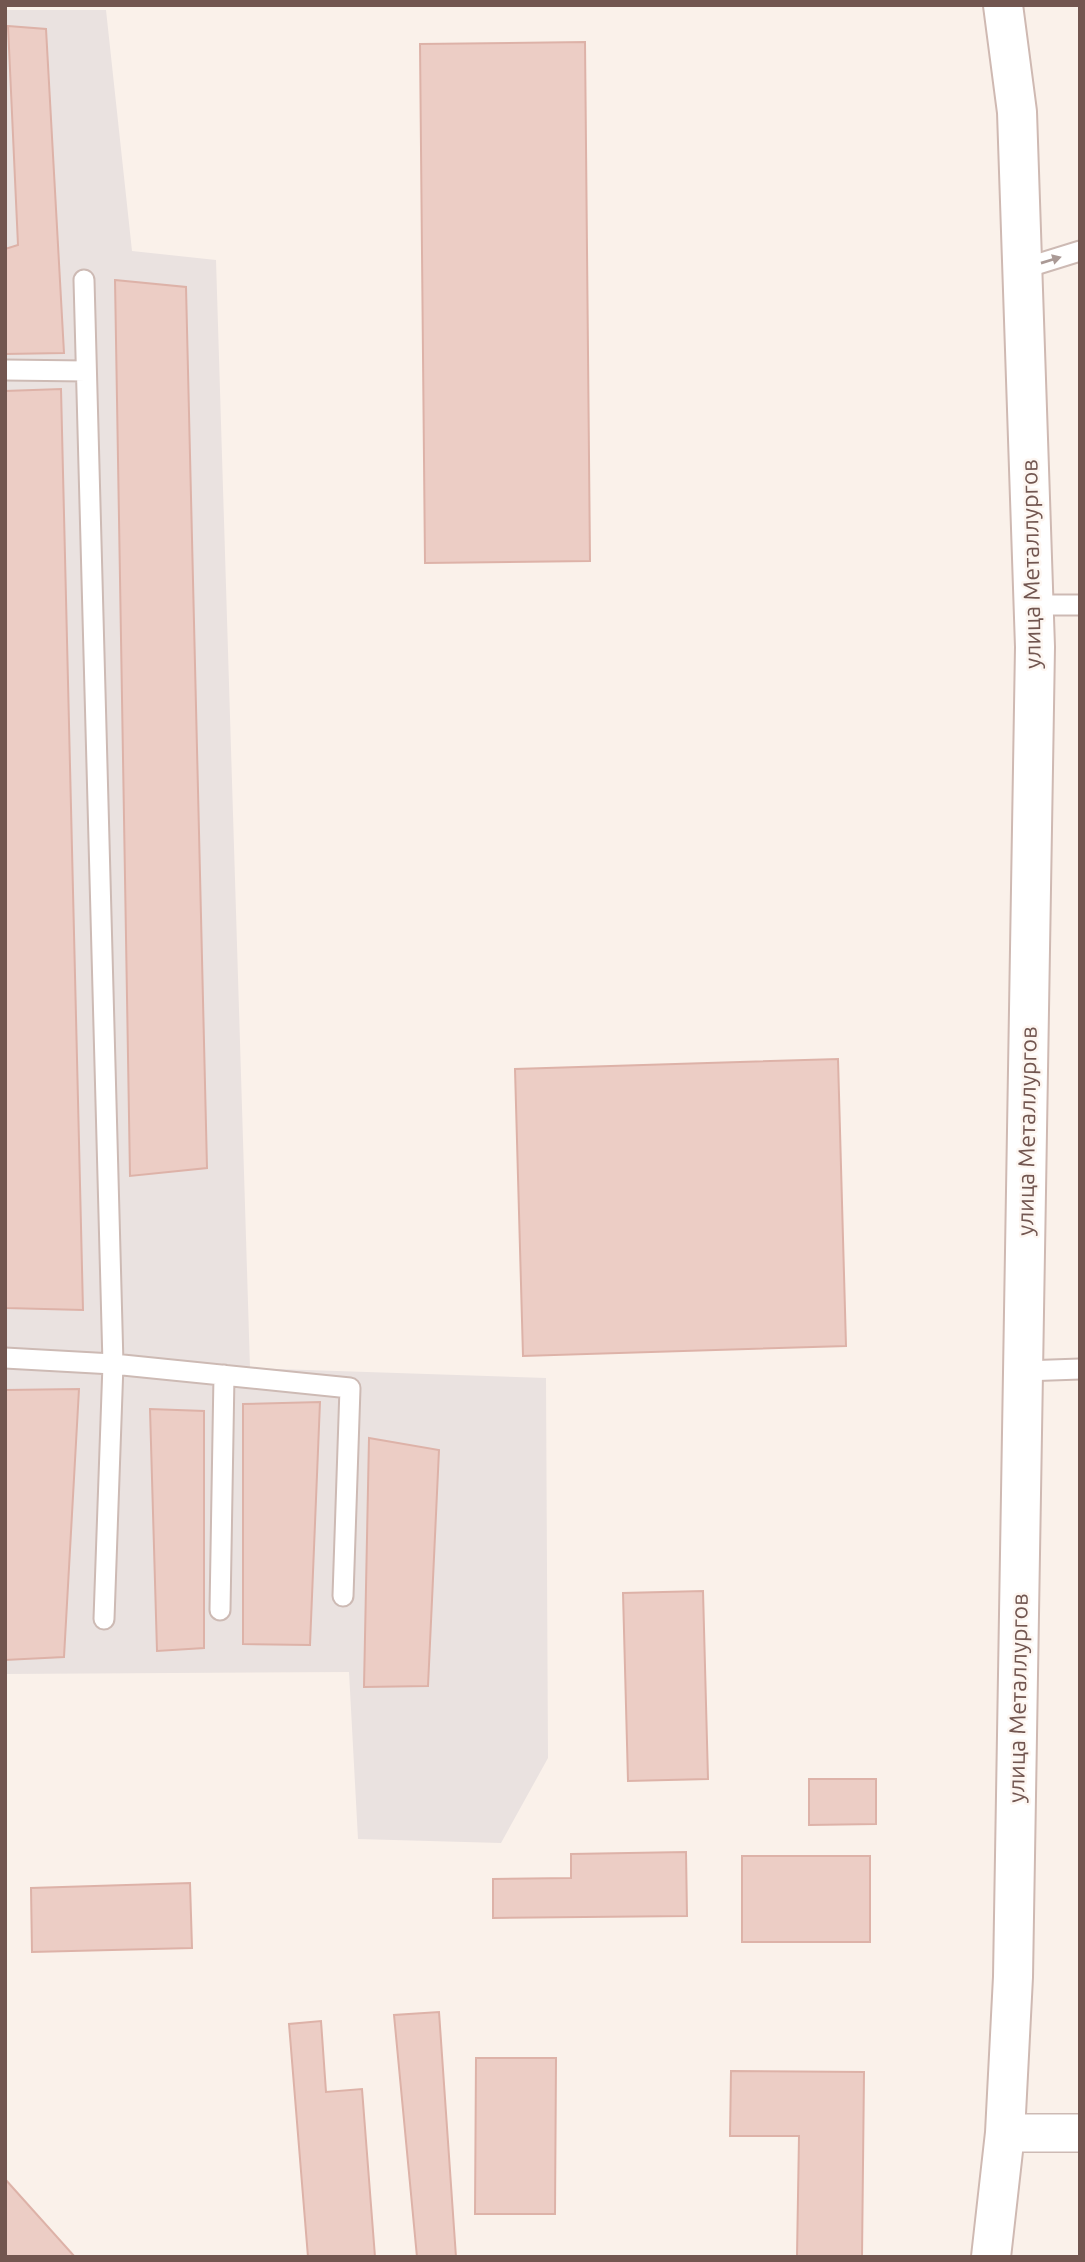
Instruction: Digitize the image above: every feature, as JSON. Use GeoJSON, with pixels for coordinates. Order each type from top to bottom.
{"type":"FeatureCollection","features":[{"type":"Feature","properties":{"kind":"main road","name":"улица Металлургов"},"geometry":{"type":"LineString","coordinates":[[991,2257],[1005,2133],[1013,1977],[1035,660],[1017,112],[1003,5]]}},
{"type":"Feature","properties":{"kind":"street"},"geometry":{"type":"LineString","coordinates":[[1005,2133],[1080,2133]]}},
{"type":"Feature","properties":{"kind":"lane"},"geometry":{"type":"LineString","coordinates":[[1022,269],[1080,251]]}},
{"type":"Feature","properties":{"kind":"lane"},"geometry":{"type":"LineString","coordinates":[[84,280],[113,1364],[104,1619]]}},
{"type":"Feature","properties":{"kind":"lane"},"geometry":{"type":"LineString","coordinates":[[5,370],[86,371]]}},
{"type":"Feature","properties":{"kind":"lane"},"geometry":{"type":"LineString","coordinates":[[1033,605],[1080,604]]}},
{"type":"Feature","properties":{"kind":"lane"},"geometry":{"type":"LineString","coordinates":[[5,1358],[113,1364],[350,1388],[344,1596]]}},
{"type":"Feature","properties":{"kind":"lane"},"geometry":{"type":"LineString","coordinates":[[1023,1371],[1080,1369]]}},
{"type":"Feature","properties":{"kind":"lane"},"geometry":{"type":"LineString","coordinates":[[220,1609],[224,1376]]}},
{"type":"Feature","properties":{"kind":"shaded area"},"geometry":{"type":"Polygon","coordinates":[[[5,10],[106,10],[132,251],[216,260],[250,1368],[546,1378],[548,1758],[501,1843],[358,1839],[349,1672],[5,1674],[5,10]]]}},
{"type":"Feature","properties":{"kind":"building"},"geometry":{"type":"Polygon","coordinates":[[[8,26],[46,29],[64,353],[5,354],[5,249],[18,245],[8,26]]]}},
{"type":"Feature","properties":{"kind":"building"},"geometry":{"type":"Polygon","coordinates":[[[585,42],[590,561],[425,563],[420,44],[585,42]]]}},
{"type":"Feature","properties":{"kind":"building"},"geometry":{"type":"Polygon","coordinates":[[[115,280],[186,287],[207,1168],[130,1176],[115,280]]]}},
{"type":"Feature","properties":{"kind":"building"},"geometry":{"type":"Polygon","coordinates":[[[61,389],[83,1310],[6,1308],[5,391],[61,389]]]}},
{"type":"Feature","properties":{"kind":"building"},"geometry":{"type":"Polygon","coordinates":[[[838,1059],[846,1346],[523,1356],[515,1069],[838,1059]]]}},
{"type":"Feature","properties":{"kind":"building"},"geometry":{"type":"Polygon","coordinates":[[[79,1389],[64,1657],[5,1660],[5,1390],[79,1389]]]}},
{"type":"Feature","properties":{"kind":"building"},"geometry":{"type":"Polygon","coordinates":[[[320,1402],[310,1645],[243,1644],[243,1404],[320,1402]]]}},
{"type":"Feature","properties":{"kind":"building"},"geometry":{"type":"Polygon","coordinates":[[[150,1409],[204,1411],[204,1648],[157,1651],[150,1409]]]}},
{"type":"Feature","properties":{"kind":"building"},"geometry":{"type":"Polygon","coordinates":[[[369,1438],[439,1450],[428,1686],[364,1687],[369,1438]]]}},
{"type":"Feature","properties":{"kind":"building"},"geometry":{"type":"Polygon","coordinates":[[[703,1591],[708,1779],[628,1781],[623,1593],[703,1591]]]}},
{"type":"Feature","properties":{"kind":"building"},"geometry":{"type":"Polygon","coordinates":[[[809,1779],[876,1779],[876,1824],[809,1825],[809,1779]]]}},
{"type":"Feature","properties":{"kind":"building"},"geometry":{"type":"Polygon","coordinates":[[[686,1852],[687,1916],[493,1918],[493,1879],[571,1878],[571,1854],[686,1852]]]}},
{"type":"Feature","properties":{"kind":"building"},"geometry":{"type":"Polygon","coordinates":[[[742,1856],[870,1856],[870,1942],[742,1942],[742,1856]]]}},
{"type":"Feature","properties":{"kind":"building"},"geometry":{"type":"Polygon","coordinates":[[[190,1883],[192,1948],[32,1952],[31,1888],[190,1883]]]}},
{"type":"Feature","properties":{"kind":"building"},"geometry":{"type":"Polygon","coordinates":[[[439,2012],[456,2257],[417,2257],[394,2015],[439,2012]]]}},
{"type":"Feature","properties":{"kind":"building"},"geometry":{"type":"Polygon","coordinates":[[[321,2021],[326,2092],[362,2089],[375,2257],[308,2257],[289,2024],[321,2021]]]}},
{"type":"Feature","properties":{"kind":"building"},"geometry":{"type":"Polygon","coordinates":[[[476,2058],[556,2058],[555,2214],[475,2214],[476,2058]]]}},
{"type":"Feature","properties":{"kind":"building"},"geometry":{"type":"Polygon","coordinates":[[[731,2071],[864,2072],[862,2257],[797,2257],[799,2136],[730,2136],[731,2071]]]}},
{"type":"Feature","properties":{"kind":"building"},"geometry":{"type":"Polygon","coordinates":[[[5,2179],[75,2257],[5,2257],[5,2179]]]}}]}
